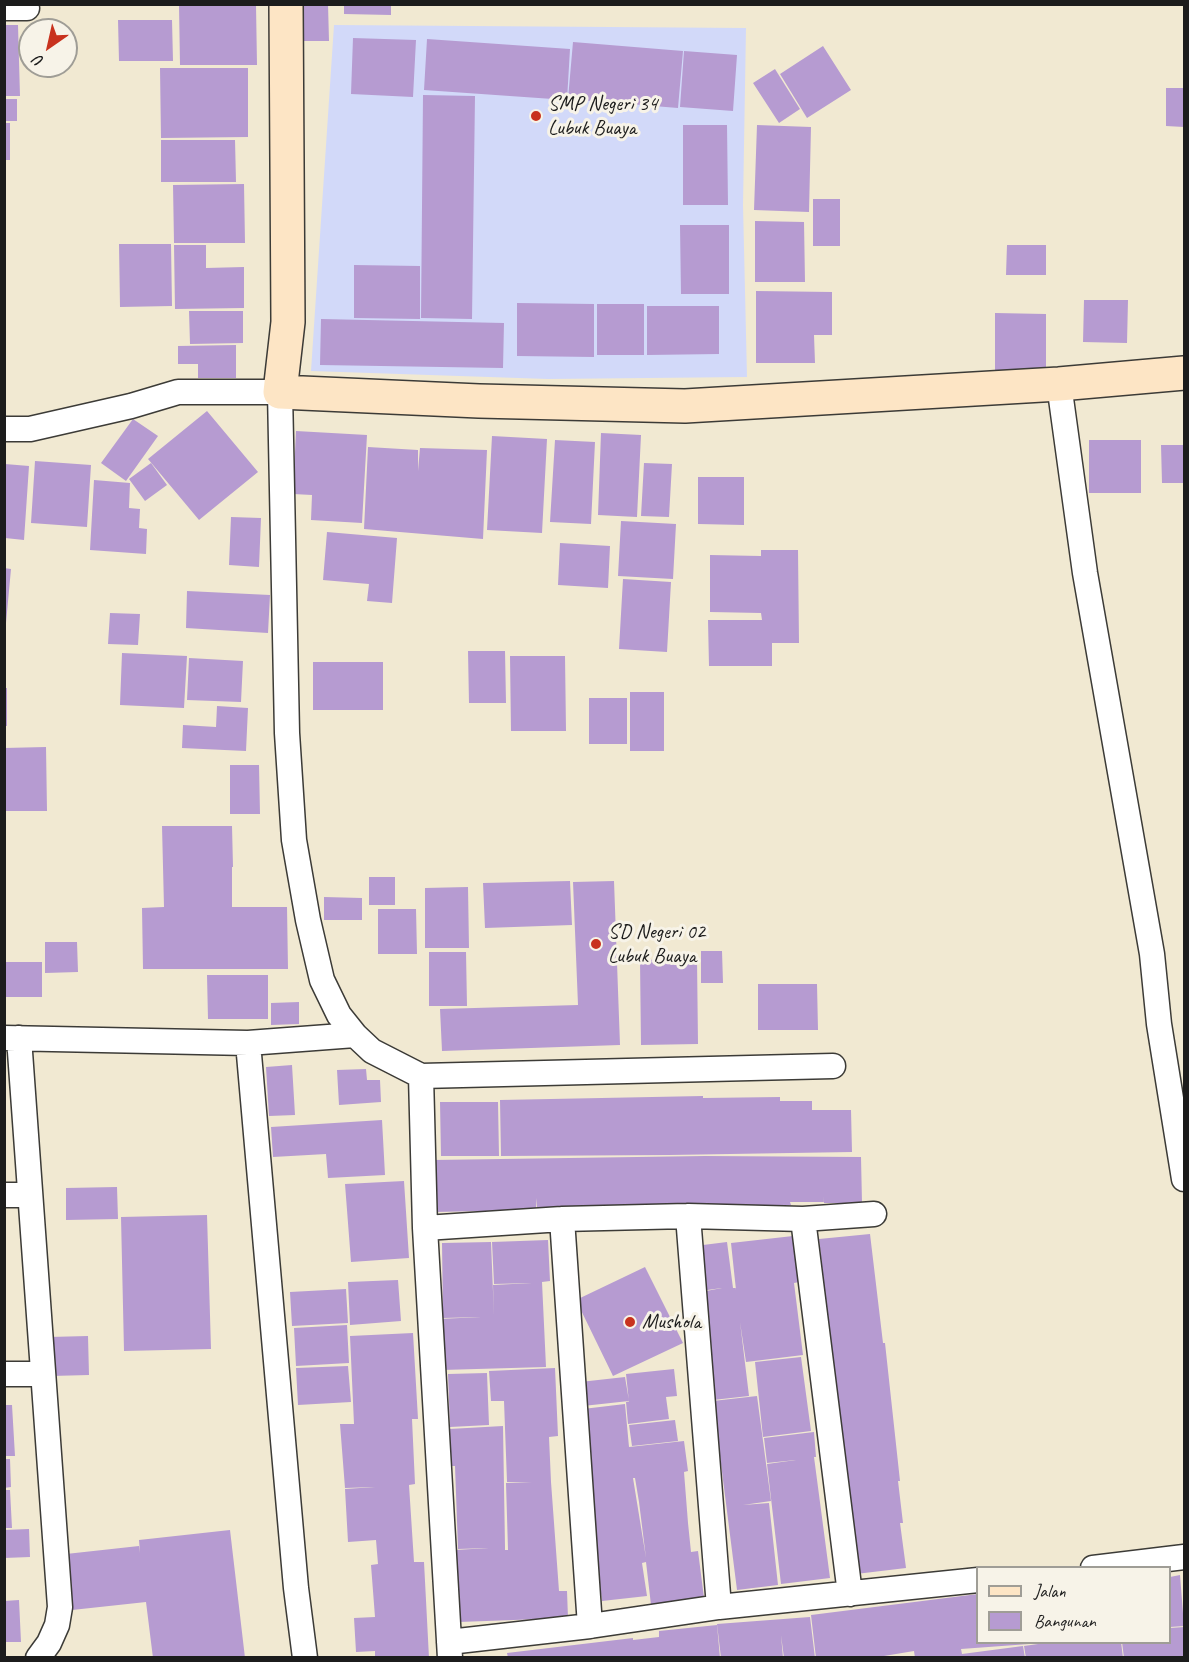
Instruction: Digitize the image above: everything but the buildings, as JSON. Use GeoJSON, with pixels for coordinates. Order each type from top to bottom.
{"type":"FeatureCollection","features":[{"type":"Feature","properties":{"kind":"street"},"geometry":{"type":"LineString","coordinates":[[285,4],[288,322],[280,392],[287,733],[294,840],[308,920],[322,980],[339,1015],[372,1051],[421,1076],[833,1066]]}},
{"type":"Feature","properties":{"kind":"street"},"geometry":{"type":"LineString","coordinates":[[4,429],[30,429],[131,406],[178,392],[280,392],[479,401],[685,406],[1059,384],[1185,373]]}},
{"type":"Feature","properties":{"kind":"street"},"geometry":{"type":"LineString","coordinates":[[1059,384],[1085,573],[1152,954],[1159,1024],[1185,1179]]}},
{"type":"Feature","properties":{"kind":"street"},"geometry":{"type":"LineString","coordinates":[[38,1658],[49,1643],[57,1625],[60,1606],[30,1195],[12,1038],[248,1043],[355,1035]]}},
{"type":"Feature","properties":{"kind":"street"},"geometry":{"type":"LineString","coordinates":[[248,1043],[296,1588],[305,1658]]}},
{"type":"Feature","properties":{"kind":"street"},"geometry":{"type":"LineString","coordinates":[[421,1076],[425,1227],[450,1650],[719,1607],[976,1580]]}},
{"type":"Feature","properties":{"kind":"street"},"geometry":{"type":"LineString","coordinates":[[4,1195],[30,1195]]}},
{"type":"Feature","properties":{"kind":"street"},"geometry":{"type":"LineString","coordinates":[[425,1227],[688,1216],[803,1219],[874,1214]]}},
{"type":"Feature","properties":{"kind":"street"},"geometry":{"type":"LineString","coordinates":[[688,1216],[719,1607]]}},
{"type":"Feature","properties":{"kind":"street"},"geometry":{"type":"LineString","coordinates":[[803,1219],[850,1594]]}},
{"type":"Feature","properties":{"kind":"street"},"geometry":{"type":"LineString","coordinates":[[562,1220],[590,1626]]}},
{"type":"Feature","properties":{"kind":"street"},"geometry":{"type":"LineString","coordinates":[[4,1374],[42,1374]]}},
{"type":"Feature","properties":{"kind":"street"},"geometry":{"type":"LineString","coordinates":[[1110,1566],[1185,1557]]}},
{"type":"Feature","properties":{"kind":"shaded area","name":"SMP Negeri 34 Lubuk Buaya"},"geometry":{"type":"Polygon","coordinates":[[[334,25],[746,28],[743,205],[747,377],[548,379],[311,371],[334,25]]]}},
{"type":"Feature","properties":{"kind":"place","name":"SMP Negeri 34 Lubuk Buaya"},"geometry":{"type":"Point","coordinates":[536,116]}},
{"type":"Feature","properties":{"kind":"place","name":"SD Negeri 02 Lubuk Buaya"},"geometry":{"type":"Point","coordinates":[596,944]}},
{"type":"Feature","properties":{"kind":"place","name":"Mushola"},"geometry":{"type":"Point","coordinates":[630,1322]}}]}
